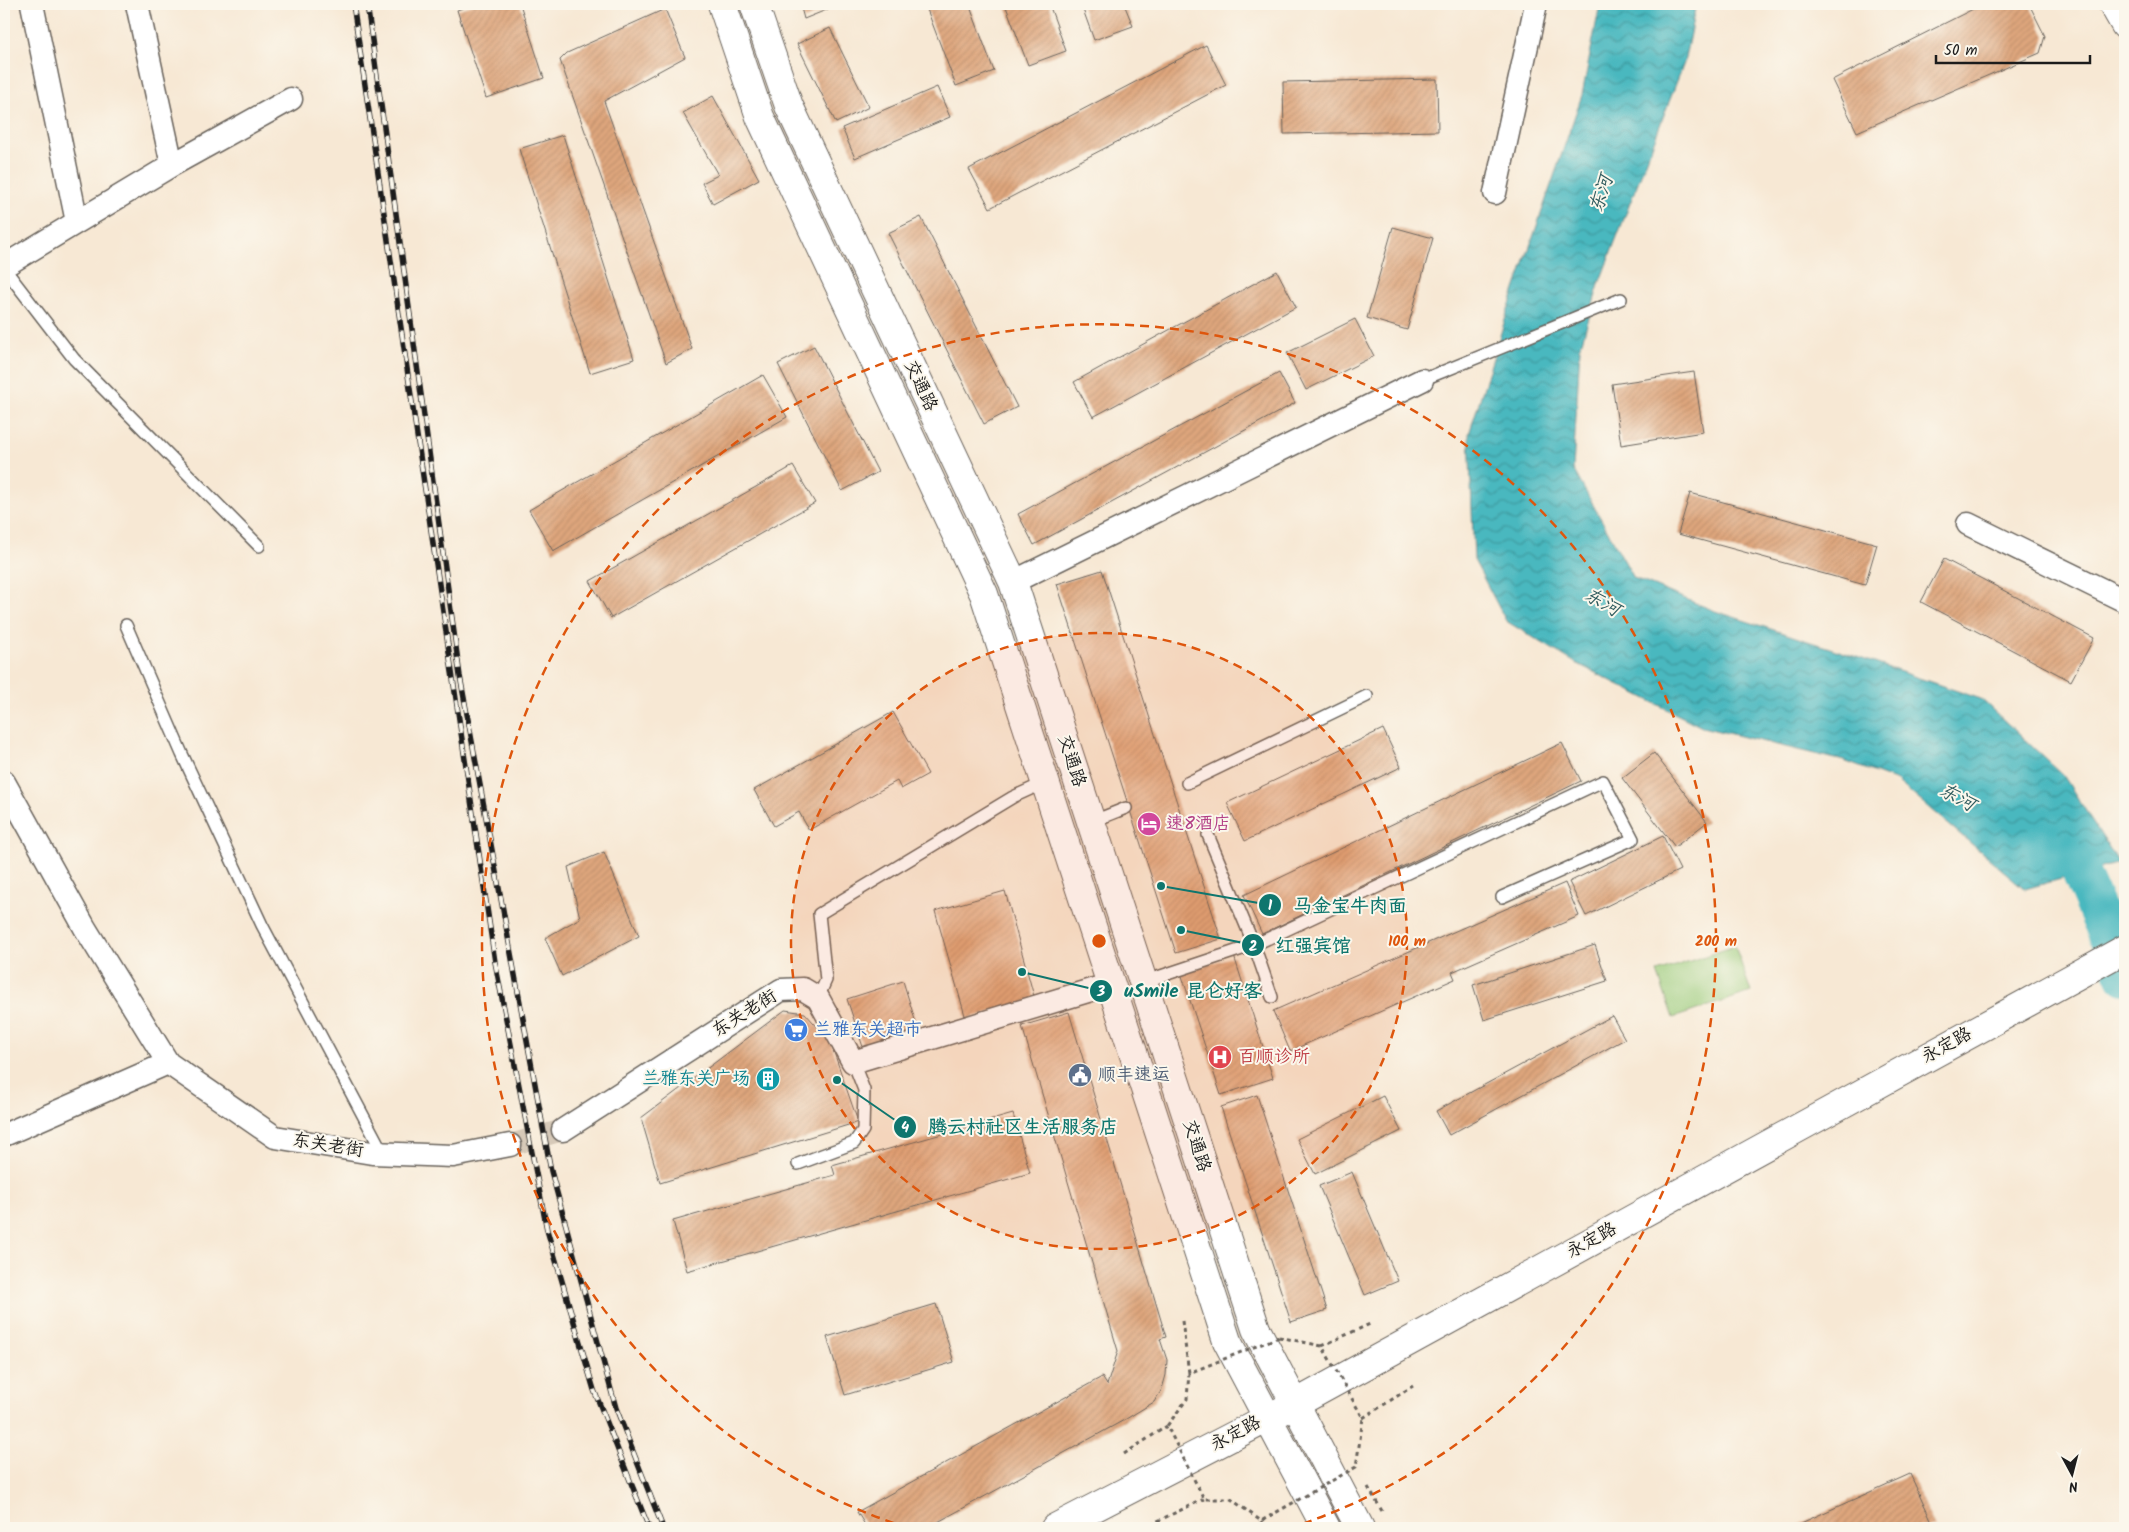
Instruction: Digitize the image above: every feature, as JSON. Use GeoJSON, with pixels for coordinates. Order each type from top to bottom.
{"type":"FeatureCollection","features":[{"type":"Feature","properties":{"kind":"main road","name":"交通路"},"geometry":{"type":"LineString","coordinates":[[722,4],[760,117],[984,594],[1227,1341],[1288,1452],[1326,1528]]}},
{"type":"Feature","properties":{"kind":"main road","name":"交通路"},"geometry":{"type":"LineString","coordinates":[[754,4],[789,106],[1013,582],[1256,1328],[1360,1528]]}},
{"type":"Feature","properties":{"kind":"main road"},"geometry":{"type":"LineString","coordinates":[[2113,4],[2125,26]]}},
{"type":"Feature","properties":{"kind":"main road","name":"永定路"},"geometry":{"type":"LineString","coordinates":[[1056,1528],[1295,1404],[2125,949]]}},
{"type":"Feature","properties":{"kind":"street"},"geometry":{"type":"LineString","coordinates":[[32,4],[77,222]]}},
{"type":"Feature","properties":{"kind":"street"},"geometry":{"type":"LineString","coordinates":[[137,4],[172,165]]}},
{"type":"Feature","properties":{"kind":"street"},"geometry":{"type":"LineString","coordinates":[[1495,193],[1536,4]]}},
{"type":"Feature","properties":{"kind":"street"},"geometry":{"type":"LineString","coordinates":[[4,267],[172,165],[292,99]]}},
{"type":"Feature","properties":{"kind":"street"},"geometry":{"type":"LineString","coordinates":[[1013,582],[1422,380]]}},
{"type":"Feature","properties":{"kind":"street"},"geometry":{"type":"LineString","coordinates":[[1968,524],[2125,601]]}},
{"type":"Feature","properties":{"kind":"street"},"geometry":{"type":"LineString","coordinates":[[4,782],[85,928],[168,1064],[4,1135]]}},
{"type":"Feature","properties":{"kind":"street"},"geometry":{"type":"LineString","coordinates":[[818,998],[852,1062],[1111,984]]}},
{"type":"Feature","properties":{"kind":"street","name":"东关老街"},"geometry":{"type":"LineString","coordinates":[[563,1130],[781,990],[803,989],[818,998]]}},
{"type":"Feature","properties":{"kind":"street","name":"东关老街"},"geometry":{"type":"LineString","coordinates":[[168,1064],[275,1137],[383,1153],[453,1156],[510,1145]]}},
{"type":"Feature","properties":{"kind":"lane"},"geometry":{"type":"LineString","coordinates":[[4,267],[74,359],[259,546]]}},
{"type":"Feature","properties":{"kind":"lane"},"geometry":{"type":"LineString","coordinates":[[1422,380],[1621,299]]}},
{"type":"Feature","properties":{"kind":"lane"},"geometry":{"type":"LineString","coordinates":[[126,625],[182,754],[262,925],[383,1153]]}},
{"type":"Feature","properties":{"kind":"lane"},"geometry":{"type":"LineString","coordinates":[[1187,782],[1367,696]]}},
{"type":"Feature","properties":{"kind":"lane"},"geometry":{"type":"LineString","coordinates":[[818,998],[826,980],[819,914],[1013,797],[1046,782]]}},
{"type":"Feature","properties":{"kind":"lane"},"geometry":{"type":"LineString","coordinates":[[1143,982],[1254,945],[1603,782],[1633,839],[1502,897]]}},
{"type":"Feature","properties":{"kind":"lane"},"geometry":{"type":"LineString","coordinates":[[1091,822],[1126,808]]}},
{"type":"Feature","properties":{"kind":"lane"},"geometry":{"type":"LineString","coordinates":[[1208,835],[1254,945],[1272,997]]}},
{"type":"Feature","properties":{"kind":"lane"},"geometry":{"type":"LineString","coordinates":[[798,1164],[854,1143],[863,1130],[864,1090],[852,1062]]}},
{"type":"Feature","properties":{"kind":"path"},"geometry":{"type":"LineString","coordinates":[[1124,1454],[1166,1426],[1187,1399],[1189,1373],[1182,1321]]}},
{"type":"Feature","properties":{"kind":"path"},"geometry":{"type":"LineString","coordinates":[[1189,1373],[1278,1338],[1322,1346],[1372,1323]]}},
{"type":"Feature","properties":{"kind":"path"},"geometry":{"type":"LineString","coordinates":[[1261,1521],[1356,1467],[1363,1418],[1322,1346]]}},
{"type":"Feature","properties":{"kind":"path"},"geometry":{"type":"LineString","coordinates":[[1363,1418],[1413,1386]]}},
{"type":"Feature","properties":{"kind":"path"},"geometry":{"type":"LineString","coordinates":[[1166,1426],[1204,1499]]}},
{"type":"Feature","properties":{"kind":"path"},"geometry":{"type":"LineString","coordinates":[[1143,1528],[1204,1499],[1231,1499],[1261,1521],[1267,1528]]}},
{"type":"Feature","properties":{"kind":"green space"},"geometry":{"type":"Polygon","coordinates":[[[1735,946],[1751,992],[1673,1018],[1657,972],[1735,946]]]}},
{"type":"Feature","properties":{"kind":"water"},"geometry":{"type":"Polygon","coordinates":[[[1600,4],[1696,4],[1684,63],[1600,281],[1580,348],[1573,469],[1634,578],[1715,611],[1981,699],[2063,775],[2119,863],[2025,889],[1897,781],[1844,761],[1702,727],[1574,662],[1506,621],[1474,560],[1469,434],[1510,304],[1582,95],[1600,4]]]}},
{"type":"Feature","properties":{"kind":"building"},"geometry":{"type":"Polygon","coordinates":[[[474,4],[520,4],[544,78],[486,98],[457,10],[474,4]]]}},
{"type":"Feature","properties":{"kind":"building"},"geometry":{"type":"Polygon","coordinates":[[[800,4],[841,4],[804,19],[800,4]]]}},
{"type":"Feature","properties":{"kind":"building"},"geometry":{"type":"Polygon","coordinates":[[[925,4],[969,4],[994,71],[956,86],[925,4]]]}},
{"type":"Feature","properties":{"kind":"building"},"geometry":{"type":"Polygon","coordinates":[[[1005,4],[1049,4],[1066,51],[1028,65],[1005,4]]]}},
{"type":"Feature","properties":{"kind":"building"},"geometry":{"type":"Polygon","coordinates":[[[1081,4],[1124,4],[1133,26],[1094,40],[1081,4]]]}},
{"type":"Feature","properties":{"kind":"building"},"geometry":{"type":"Polygon","coordinates":[[[1437,4],[1473,4],[1473,8],[1437,4]]]}},
{"type":"Feature","properties":{"kind":"building"},"geometry":{"type":"Polygon","coordinates":[[[1983,4],[2029,4],[2045,36],[2040,53],[1857,132],[1832,80],[1983,4]]]}},
{"type":"Feature","properties":{"kind":"building"},"geometry":{"type":"Polygon","coordinates":[[[665,9],[685,57],[604,101],[692,349],[666,363],[560,60],[567,53],[665,9]]]}},
{"type":"Feature","properties":{"kind":"building"},"geometry":{"type":"Polygon","coordinates":[[[830,28],[869,107],[836,123],[797,44],[830,28]]]}},
{"type":"Feature","properties":{"kind":"building"},"geometry":{"type":"Polygon","coordinates":[[[1206,45],[1226,85],[990,208],[969,169],[1206,45]]]}},
{"type":"Feature","properties":{"kind":"building"},"geometry":{"type":"Polygon","coordinates":[[[1437,79],[1438,131],[1284,134],[1283,82],[1437,79]]]}},
{"type":"Feature","properties":{"kind":"building"},"geometry":{"type":"Polygon","coordinates":[[[937,87],[950,117],[855,158],[842,128],[937,87]]]}},
{"type":"Feature","properties":{"kind":"building"},"geometry":{"type":"Polygon","coordinates":[[[713,96],[759,179],[713,204],[702,183],[718,175],[683,113],[713,96]]]}},
{"type":"Feature","properties":{"kind":"building"},"geometry":{"type":"Polygon","coordinates":[[[563,135],[634,359],[590,373],[519,149],[563,135]]]}},
{"type":"Feature","properties":{"kind":"building"},"geometry":{"type":"Polygon","coordinates":[[[921,217],[1017,407],[984,424],[888,233],[921,217]]]}},
{"type":"Feature","properties":{"kind":"building"},"geometry":{"type":"Polygon","coordinates":[[[1393,227],[1433,238],[1407,330],[1367,318],[1393,227]]]}},
{"type":"Feature","properties":{"kind":"building"},"geometry":{"type":"Polygon","coordinates":[[[1277,271],[1296,307],[1093,417],[1074,382],[1277,271]]]}},
{"type":"Feature","properties":{"kind":"building"},"geometry":{"type":"Polygon","coordinates":[[[1355,319],[1374,356],[1306,390],[1287,353],[1355,319]]]}},
{"type":"Feature","properties":{"kind":"building"},"geometry":{"type":"Polygon","coordinates":[[[814,346],[878,472],[842,491],[778,364],[814,346]]]}},
{"type":"Feature","properties":{"kind":"building"},"geometry":{"type":"Polygon","coordinates":[[[1694,372],[1703,432],[1621,445],[1612,384],[1694,372]]]}},
{"type":"Feature","properties":{"kind":"building"},"geometry":{"type":"Polygon","coordinates":[[[1279,373],[1295,403],[1034,545],[1018,514],[1279,373]]]}},
{"type":"Feature","properties":{"kind":"building"},"geometry":{"type":"Polygon","coordinates":[[[763,375],[787,417],[553,551],[529,510],[763,375]]]}},
{"type":"Feature","properties":{"kind":"building"},"geometry":{"type":"Polygon","coordinates":[[[793,466],[815,503],[611,618],[590,581],[793,466]]]}},
{"type":"Feature","properties":{"kind":"building"},"geometry":{"type":"Polygon","coordinates":[[[1690,493],[1877,544],[1865,585],[1678,534],[1690,493]]]}},
{"type":"Feature","properties":{"kind":"building"},"geometry":{"type":"Polygon","coordinates":[[[1944,559],[2094,638],[2071,681],[1921,602],[1944,559]]]}},
{"type":"Feature","properties":{"kind":"building"},"geometry":{"type":"Polygon","coordinates":[[[1102,570],[1221,939],[1176,953],[1057,584],[1102,570]]]}},
{"type":"Feature","properties":{"kind":"building"},"geometry":{"type":"Polygon","coordinates":[[[893,712],[928,774],[901,789],[897,781],[809,830],[799,812],[774,826],[754,790],[893,712]]]}},
{"type":"Feature","properties":{"kind":"building"},"geometry":{"type":"Polygon","coordinates":[[[1383,729],[1401,767],[1245,841],[1227,803],[1383,729]]]}},
{"type":"Feature","properties":{"kind":"building"},"geometry":{"type":"Polygon","coordinates":[[[1562,743],[1581,781],[1262,934],[1244,895],[1562,743]]]}},
{"type":"Feature","properties":{"kind":"building"},"geometry":{"type":"Polygon","coordinates":[[[1654,753],[1707,822],[1675,847],[1622,778],[1654,753]]]}},
{"type":"Feature","properties":{"kind":"building"},"geometry":{"type":"Polygon","coordinates":[[[1663,836],[1680,870],[1586,916],[1569,882],[1663,836]]]}},
{"type":"Feature","properties":{"kind":"building"},"geometry":{"type":"Polygon","coordinates":[[[604,852],[639,936],[562,976],[545,938],[580,918],[568,867],[604,852]]]}},
{"type":"Feature","properties":{"kind":"building"},"geometry":{"type":"Polygon","coordinates":[[[1565,883],[1579,916],[1452,972],[1455,979],[1290,1051],[1273,1011],[1565,883]]]}},
{"type":"Feature","properties":{"kind":"building"},"geometry":{"type":"Polygon","coordinates":[[[1005,891],[1035,1000],[966,1019],[935,911],[1005,891]]]}},
{"type":"Feature","properties":{"kind":"building"},"geometry":{"type":"Polygon","coordinates":[[[1595,945],[1607,981],[1484,1020],[1473,985],[1595,945]]]}},
{"type":"Feature","properties":{"kind":"building"},"geometry":{"type":"Polygon","coordinates":[[[1234,956],[1273,1078],[1221,1095],[1181,973],[1234,956]]]}},
{"type":"Feature","properties":{"kind":"building"},"geometry":{"type":"Polygon","coordinates":[[[903,981],[920,1036],[865,1053],[847,999],[903,981]]]}},
{"type":"Feature","properties":{"kind":"building","name":"兰雅东关广场"},"geometry":{"type":"Polygon","coordinates":[[[785,1010],[805,1013],[830,1041],[858,1122],[660,1183],[641,1118],[785,1010]]]}},
{"type":"Feature","properties":{"kind":"building"},"geometry":{"type":"Polygon","coordinates":[[[1069,1012],[1166,1337],[1160,1339],[1167,1360],[1166,1375],[1162,1389],[1154,1402],[1126,1419],[927,1528],[867,1528],[857,1512],[1102,1377],[1107,1385],[1118,1351],[1022,1026],[1069,1012]]]}},
{"type":"Feature","properties":{"kind":"building"},"geometry":{"type":"Polygon","coordinates":[[[1612,1016],[1625,1039],[1449,1135],[1436,1111],[1612,1016]]]}},
{"type":"Feature","properties":{"kind":"building"},"geometry":{"type":"Polygon","coordinates":[[[1257,1095],[1327,1310],[1291,1322],[1221,1107],[1257,1095]]]}},
{"type":"Feature","properties":{"kind":"building"},"geometry":{"type":"Polygon","coordinates":[[[1383,1096],[1401,1131],[1315,1174],[1297,1139],[1383,1096]]]}},
{"type":"Feature","properties":{"kind":"building"},"geometry":{"type":"Polygon","coordinates":[[[1013,1114],[1030,1173],[687,1271],[673,1221],[835,1175],[832,1165],[1013,1114]]]}},
{"type":"Feature","properties":{"kind":"building"},"geometry":{"type":"Polygon","coordinates":[[[1352,1172],[1398,1281],[1365,1295],[1319,1186],[1352,1172]]]}},
{"type":"Feature","properties":{"kind":"building"},"geometry":{"type":"Polygon","coordinates":[[[936,1304],[954,1362],[845,1395],[827,1337],[936,1304]]]}},
{"type":"Feature","properties":{"kind":"building"},"geometry":{"type":"Polygon","coordinates":[[[1910,1474],[1935,1528],[1790,1528],[1910,1474]]]}},
{"type":"Feature","properties":{"kind":"waterway","name":"东河"},"geometry":{"type":"LineString","coordinates":[[2041,844],[2077,864],[2125,976]]}},
{"type":"Feature","properties":{"kind":"tunnel"},"geometry":{"type":"LineString","coordinates":[[510,1145],[563,1130]]}},
{"type":"Feature","properties":{"kind":"railway"},"geometry":{"type":"LineString","coordinates":[[353,4],[495,962],[547,1230],[594,1390],[649,1528]]}},
{"type":"Feature","properties":{"kind":"railway"},"geometry":{"type":"LineString","coordinates":[[367,4],[460,676],[551,1171],[616,1408],[663,1528]]}},
{"type":"Feature","properties":{"kind":"place","name":"速8酒店"},"geometry":{"type":"Point","coordinates":[1149,824]}},
{"type":"Feature","properties":{"kind":"place","name":"马金宝牛肉面"},"geometry":{"type":"Point","coordinates":[1161,886]}},
{"type":"Feature","properties":{"kind":"place","name":"红强宾馆"},"geometry":{"type":"Point","coordinates":[1181,930]}},
{"type":"Feature","properties":{"kind":"place","name":"uSmile 昆仑好客"},"geometry":{"type":"Point","coordinates":[1022,972]}},
{"type":"Feature","properties":{"kind":"place","name":"兰雅东关超市"},"geometry":{"type":"Point","coordinates":[796,1030]}},
{"type":"Feature","properties":{"kind":"place","name":"百顺诊所"},"geometry":{"type":"Point","coordinates":[1220,1057]}},
{"type":"Feature","properties":{"kind":"place","name":"顺丰速运"},"geometry":{"type":"Point","coordinates":[1080,1075]}},
{"type":"Feature","properties":{"kind":"place","name":"兰雅东关广场"},"geometry":{"type":"Point","coordinates":[768,1079]}},
{"type":"Feature","properties":{"kind":"place","name":"腾云村社区生活服务店"},"geometry":{"type":"Point","coordinates":[837,1080]}}]}
